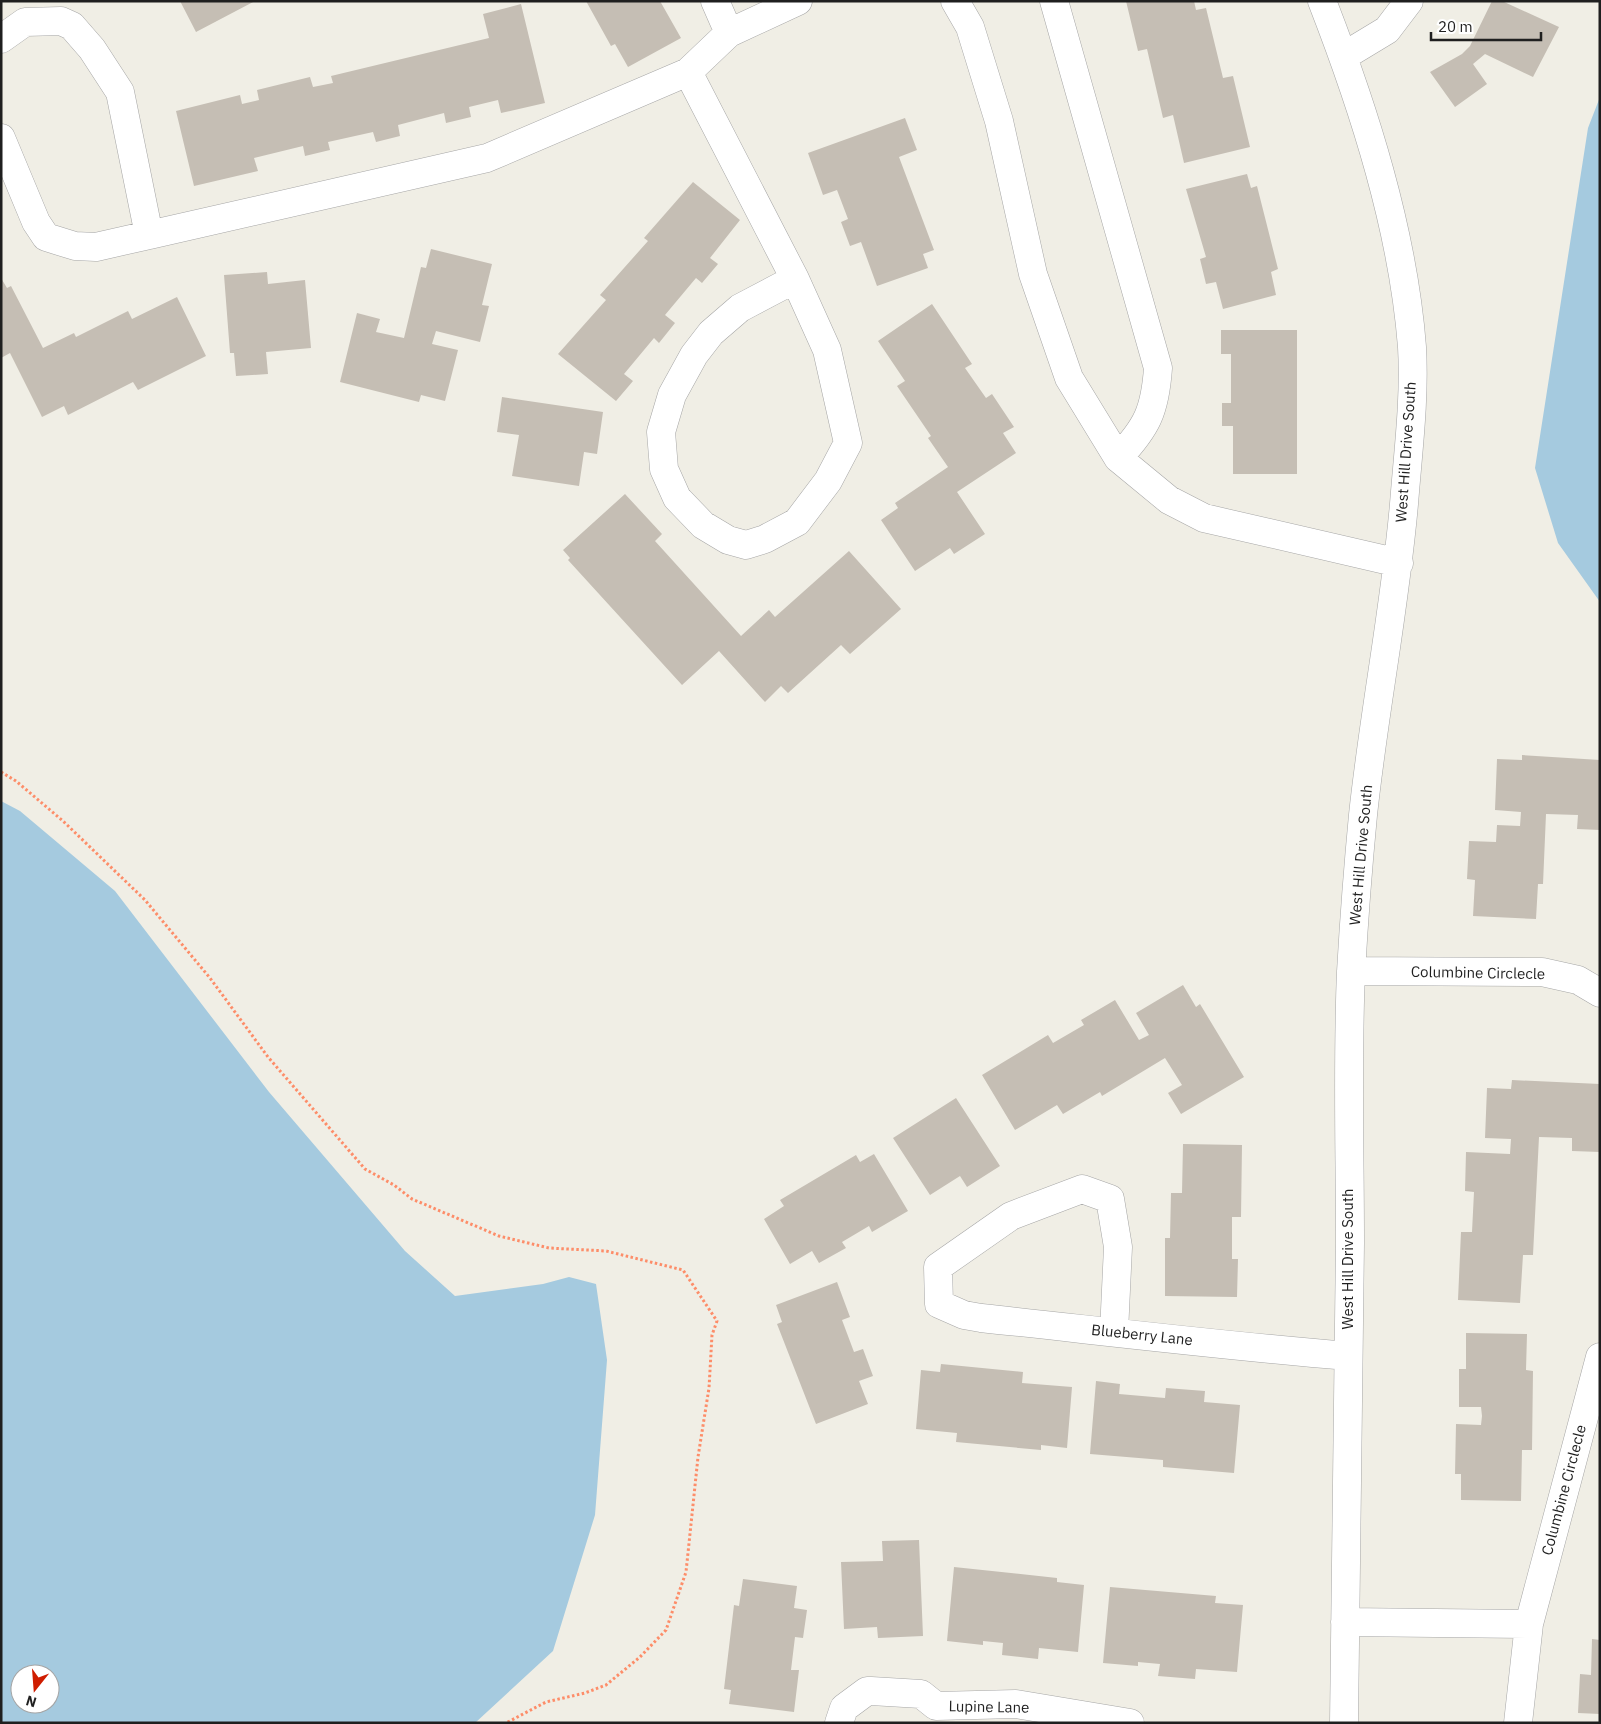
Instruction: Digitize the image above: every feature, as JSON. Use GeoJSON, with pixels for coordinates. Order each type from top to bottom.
{"type":"FeatureCollection","features":[{"type":"Feature","properties":{"kind":"street"},"geometry":{"type":"LineString","coordinates":[[715,1],[729,33]]}},
{"type":"Feature","properties":{"kind":"street"},"geometry":{"type":"LineString","coordinates":[[1,138],[36,222],[46,237],[75,246],[96,247],[486,158],[688,72],[729,33],[798,1]]}},
{"type":"Feature","properties":{"kind":"street"},"geometry":{"type":"LineString","coordinates":[[955,1],[970,27],[1000,121],[1033,274],[1066,368],[1070,378],[1118,458],[1169,500],[1204,518],[1399,563]]}},
{"type":"Feature","properties":{"kind":"street"},"geometry":{"type":"LineString","coordinates":[[1054,1],[1158,368],[1156,399],[1140,433],[1118,458]]}},
{"type":"Feature","properties":{"kind":"street","name":"West Hill Drive South"},"geometry":{"type":"LineString","coordinates":[[1322,1],[1344,56],[1381,178],[1402,271],[1412,348],[1410,421],[1399,563],[1363,814],[1351,971],[1344,1723]]}},
{"type":"Feature","properties":{"kind":"street"},"geometry":{"type":"LineString","coordinates":[[1344,56],[1387,30],[1409,1]]}},
{"type":"Feature","properties":{"kind":"street"},"geometry":{"type":"LineString","coordinates":[[1,39],[24,22],[61,21],[72,26],[92,50],[120,92],[149,235]]}},
{"type":"Feature","properties":{"kind":"street"},"geometry":{"type":"LineString","coordinates":[[688,72],[795,279],[827,350],[848,443],[828,481],[797,522],[765,539],[746,545],[728,540],[703,525],[677,498],[664,469],[661,432],[672,395],[694,355],[711,333],[740,308],[795,279]]}},
{"type":"Feature","properties":{"kind":"street","name":"Columbine Circlecle"},"geometry":{"type":"LineString","coordinates":[[1351,971],[1542,972],[1578,980],[1600,993]]}},
{"type":"Feature","properties":{"kind":"street","name":"Blueberry Lane"},"geometry":{"type":"LineString","coordinates":[[1114,1332],[1118,1247],[1110,1198],[1082,1189],[1011,1216],[938,1267],[939,1304],[964,1316],[1114,1332],[1348,1356]]}},
{"type":"Feature","properties":{"kind":"street","name":"Columbine Circlecle"},"geometry":{"type":"LineString","coordinates":[[1518,1723],[1529,1624],[1600,1357]]}},
{"type":"Feature","properties":{"kind":"street"},"geometry":{"type":"LineString","coordinates":[[1345,1622],[1529,1624]]}},
{"type":"Feature","properties":{"kind":"street","name":"Lupine Lane"},"geometry":{"type":"LineString","coordinates":[[839,1723],[844,1708],[867,1691],[921,1694],[938,1714],[1016,1704],[1130,1723]]}},
{"type":"Feature","properties":{"kind":"path"},"geometry":{"type":"LineString","coordinates":[[1,772],[16,781],[63,821],[123,876],[210,978],[268,1057],[365,1169],[394,1185],[412,1199],[499,1236],[549,1248],[606,1250],[683,1270],[696,1286],[717,1321],[712,1335],[709,1388],[698,1457],[686,1572],[666,1630],[640,1657],[606,1685],[585,1693],[546,1702],[506,1723]]}},
{"type":"Feature","properties":{"kind":"water"},"geometry":{"type":"Polygon","coordinates":[[[1600,97],[1600,602],[1558,543],[1535,468],[1588,128],[1600,97]]]}},
{"type":"Feature","properties":{"kind":"water"},"geometry":{"type":"Polygon","coordinates":[[[1,801],[20,811],[115,891],[269,1092],[405,1251],[455,1296],[543,1284],[569,1277],[596,1284],[607,1360],[595,1515],[553,1651],[475,1723],[1,1723],[1,801]]]}},
{"type":"Feature","properties":{"kind":"building"},"geometry":{"type":"Polygon","coordinates":[[[180,1],[255,1],[196,32],[180,1]]]}},
{"type":"Feature","properties":{"kind":"building"},"geometry":{"type":"Polygon","coordinates":[[[586,1],[660,1],[681,38],[628,67],[615,44],[611,46],[586,1]]]}},
{"type":"Feature","properties":{"kind":"building"},"geometry":{"type":"Polygon","coordinates":[[[1126,1],[1194,1],[1196,10],[1206,8],[1223,78],[1233,76],[1250,147],[1184,163],[1173,115],[1163,118],[1147,49],[1138,51],[1126,1]]]}},
{"type":"Feature","properties":{"kind":"building"},"geometry":{"type":"Polygon","coordinates":[[[1492,1],[1502,1],[1559,27],[1533,77],[1485,54],[1473,64],[1487,84],[1455,107],[1430,72],[1462,54],[1470,46],[1492,1]]]}},
{"type":"Feature","properties":{"kind":"building"},"geometry":{"type":"Polygon","coordinates":[[[521,4],[545,103],[501,113],[498,100],[469,107],[471,117],[446,123],[444,113],[398,125],[400,136],[376,142],[373,132],[328,142],[330,150],[305,156],[303,146],[254,158],[258,171],[194,186],[176,111],[240,95],[242,104],[259,100],[257,90],[310,77],[313,87],[333,83],[331,76],[489,38],[483,14],[521,4]]]}},
{"type":"Feature","properties":{"kind":"building"},"geometry":{"type":"Polygon","coordinates":[[[905,118],[917,150],[899,157],[934,250],[923,254],[928,268],[877,286],[861,242],[850,246],[841,222],[848,219],[837,190],[823,195],[808,153],[905,118]]]}},
{"type":"Feature","properties":{"kind":"building"},"geometry":{"type":"Polygon","coordinates":[[[1247,174],[1251,188],[1257,186],[1278,269],[1271,272],[1276,295],[1223,309],[1216,282],[1206,284],[1200,259],[1206,257],[1186,189],[1247,174]]]}},
{"type":"Feature","properties":{"kind":"building"},"geometry":{"type":"Polygon","coordinates":[[[693,182],[740,220],[710,258],[718,264],[702,283],[696,278],[665,315],[675,323],[659,343],[654,338],[624,374],[633,381],[616,401],[558,354],[606,300],[600,295],[648,241],[644,238],[693,182]]]}},
{"type":"Feature","properties":{"kind":"building"},"geometry":{"type":"Polygon","coordinates":[[[431,249],[492,264],[482,305],[489,306],[480,342],[436,331],[432,344],[458,350],[445,401],[421,395],[419,402],[340,382],[357,313],[380,319],[376,332],[404,338],[421,267],[426,268],[431,249]]]}},
{"type":"Feature","properties":{"kind":"building"},"geometry":{"type":"Polygon","coordinates":[[[267,272],[268,284],[305,280],[311,348],[266,352],[268,374],[236,376],[234,353],[230,353],[224,275],[267,272]]]}},
{"type":"Feature","properties":{"kind":"building"},"geometry":{"type":"Polygon","coordinates":[[[1,278],[7,288],[11,286],[43,348],[74,333],[76,337],[128,311],[132,319],[177,297],[206,356],[138,390],[133,382],[68,415],[64,406],[42,417],[10,353],[1,358],[1,278]]]}},
{"type":"Feature","properties":{"kind":"building"},"geometry":{"type":"Polygon","coordinates":[[[932,304],[972,364],[965,368],[986,398],[992,394],[1014,427],[1003,433],[1016,453],[957,492],[985,534],[954,554],[950,548],[915,571],[881,520],[898,508],[895,503],[948,467],[928,438],[931,436],[897,386],[905,381],[878,341],[932,304]]]}},
{"type":"Feature","properties":{"kind":"building"},"geometry":{"type":"Polygon","coordinates":[[[1221,330],[1297,330],[1297,474],[1233,474],[1233,426],[1222,426],[1222,403],[1231,403],[1231,354],[1221,354],[1221,330]]]}},
{"type":"Feature","properties":{"kind":"building"},"geometry":{"type":"Polygon","coordinates":[[[502,397],[603,412],[597,454],[584,452],[579,486],[512,476],[519,435],[497,432],[502,397]]]}},
{"type":"Feature","properties":{"kind":"building"},"geometry":{"type":"Polygon","coordinates":[[[625,494],[662,534],[655,541],[741,636],[769,610],[775,617],[849,551],[901,609],[850,654],[841,645],[788,693],[781,686],[765,702],[719,651],[682,685],[568,560],[570,558],[563,550],[625,494]]]}},
{"type":"Feature","properties":{"kind":"building"},"geometry":{"type":"Polygon","coordinates":[[[1522,755],[1600,760],[1600,830],[1577,829],[1578,815],[1546,814],[1543,884],[1538,884],[1536,919],[1473,916],[1475,880],[1467,879],[1469,841],[1496,842],[1497,825],[1520,826],[1521,812],[1495,810],[1497,759],[1522,760],[1522,755]]]}},
{"type":"Feature","properties":{"kind":"building"},"geometry":{"type":"Polygon","coordinates":[[[1183,985],[1196,1007],[1200,1004],[1244,1077],[1181,1114],[1168,1093],[1182,1085],[1165,1058],[1102,1096],[1100,1092],[1063,1114],[1057,1105],[1015,1130],[982,1075],[1048,1035],[1053,1043],[1084,1025],[1081,1020],[1115,1000],[1139,1040],[1149,1035],[1136,1013],[1183,985]]]}},
{"type":"Feature","properties":{"kind":"building"},"geometry":{"type":"Polygon","coordinates":[[[1512,1080],[1600,1084],[1600,1152],[1572,1151],[1572,1138],[1539,1137],[1533,1255],[1523,1255],[1520,1303],[1458,1300],[1461,1232],[1472,1232],[1474,1192],[1465,1191],[1466,1152],[1510,1154],[1511,1139],[1485,1138],[1487,1088],[1511,1089],[1512,1080]]]}},
{"type":"Feature","properties":{"kind":"building"},"geometry":{"type":"Polygon","coordinates":[[[956,1098],[1000,1166],[967,1187],[960,1176],[930,1195],[893,1138],[956,1098]]]}},
{"type":"Feature","properties":{"kind":"building"},"geometry":{"type":"Polygon","coordinates":[[[1183,1144],[1242,1145],[1241,1217],[1232,1217],[1232,1259],[1238,1259],[1237,1297],[1165,1296],[1165,1238],[1170,1238],[1171,1193],[1182,1193],[1183,1144]]]}},
{"type":"Feature","properties":{"kind":"building"},"geometry":{"type":"Polygon","coordinates":[[[874,1154],[908,1211],[872,1232],[869,1226],[842,1242],[846,1248],[819,1263],[812,1251],[790,1264],[764,1219],[784,1206],[780,1200],[856,1155],[860,1162],[874,1154]]]}},
{"type":"Feature","properties":{"kind":"building"},"geometry":{"type":"Polygon","coordinates":[[[837,1282],[850,1317],[842,1320],[854,1352],[863,1349],[873,1376],[859,1381],[868,1404],[816,1424],[777,1324],[782,1322],[776,1305],[837,1282]]]}},
{"type":"Feature","properties":{"kind":"building"},"geometry":{"type":"Polygon","coordinates":[[[1466,1333],[1527,1334],[1526,1370],[1533,1371],[1532,1450],[1522,1450],[1521,1501],[1461,1500],[1461,1474],[1455,1474],[1456,1424],[1481,1425],[1482,1416],[1481,1407],[1459,1407],[1459,1369],[1466,1369],[1466,1333]]]}},
{"type":"Feature","properties":{"kind":"building"},"geometry":{"type":"Polygon","coordinates":[[[941,1364],[1023,1372],[1022,1383],[1072,1387],[1067,1448],[1041,1445],[1041,1450],[956,1442],[957,1433],[916,1429],[921,1370],[940,1372],[941,1364]]]}},
{"type":"Feature","properties":{"kind":"building"},"geometry":{"type":"Polygon","coordinates":[[[1096,1381],[1120,1384],[1119,1394],[1165,1398],[1166,1388],[1205,1391],[1204,1402],[1240,1405],[1234,1473],[1163,1467],[1163,1460],[1090,1454],[1096,1381]]]}},
{"type":"Feature","properties":{"kind":"building"},"geometry":{"type":"Polygon","coordinates":[[[919,1540],[923,1636],[878,1638],[877,1627],[844,1629],[841,1562],[883,1561],[882,1541],[919,1540]]]}},
{"type":"Feature","properties":{"kind":"building"},"geometry":{"type":"Polygon","coordinates":[[[954,1567],[1057,1578],[1057,1582],[1084,1585],[1078,1652],[1039,1648],[1038,1659],[1002,1655],[1003,1643],[983,1641],[983,1645],[947,1641],[954,1567]]]}},
{"type":"Feature","properties":{"kind":"building"},"geometry":{"type":"Polygon","coordinates":[[[743,1579],[797,1586],[794,1608],[807,1610],[803,1638],[795,1637],[791,1670],[799,1670],[794,1712],[729,1704],[731,1690],[724,1689],[734,1605],[739,1606],[743,1579]]]}},
{"type":"Feature","properties":{"kind":"building"},"geometry":{"type":"Polygon","coordinates":[[[1110,1587],[1216,1596],[1215,1603],[1243,1605],[1237,1672],[1196,1669],[1195,1679],[1158,1676],[1160,1664],[1138,1662],[1138,1666],[1103,1663],[1110,1587]]]}},
{"type":"Feature","properties":{"kind":"building"},"geometry":{"type":"Polygon","coordinates":[[[1592,1639],[1600,1640],[1600,1714],[1578,1713],[1580,1674],[1591,1675],[1592,1639]]]}}]}
